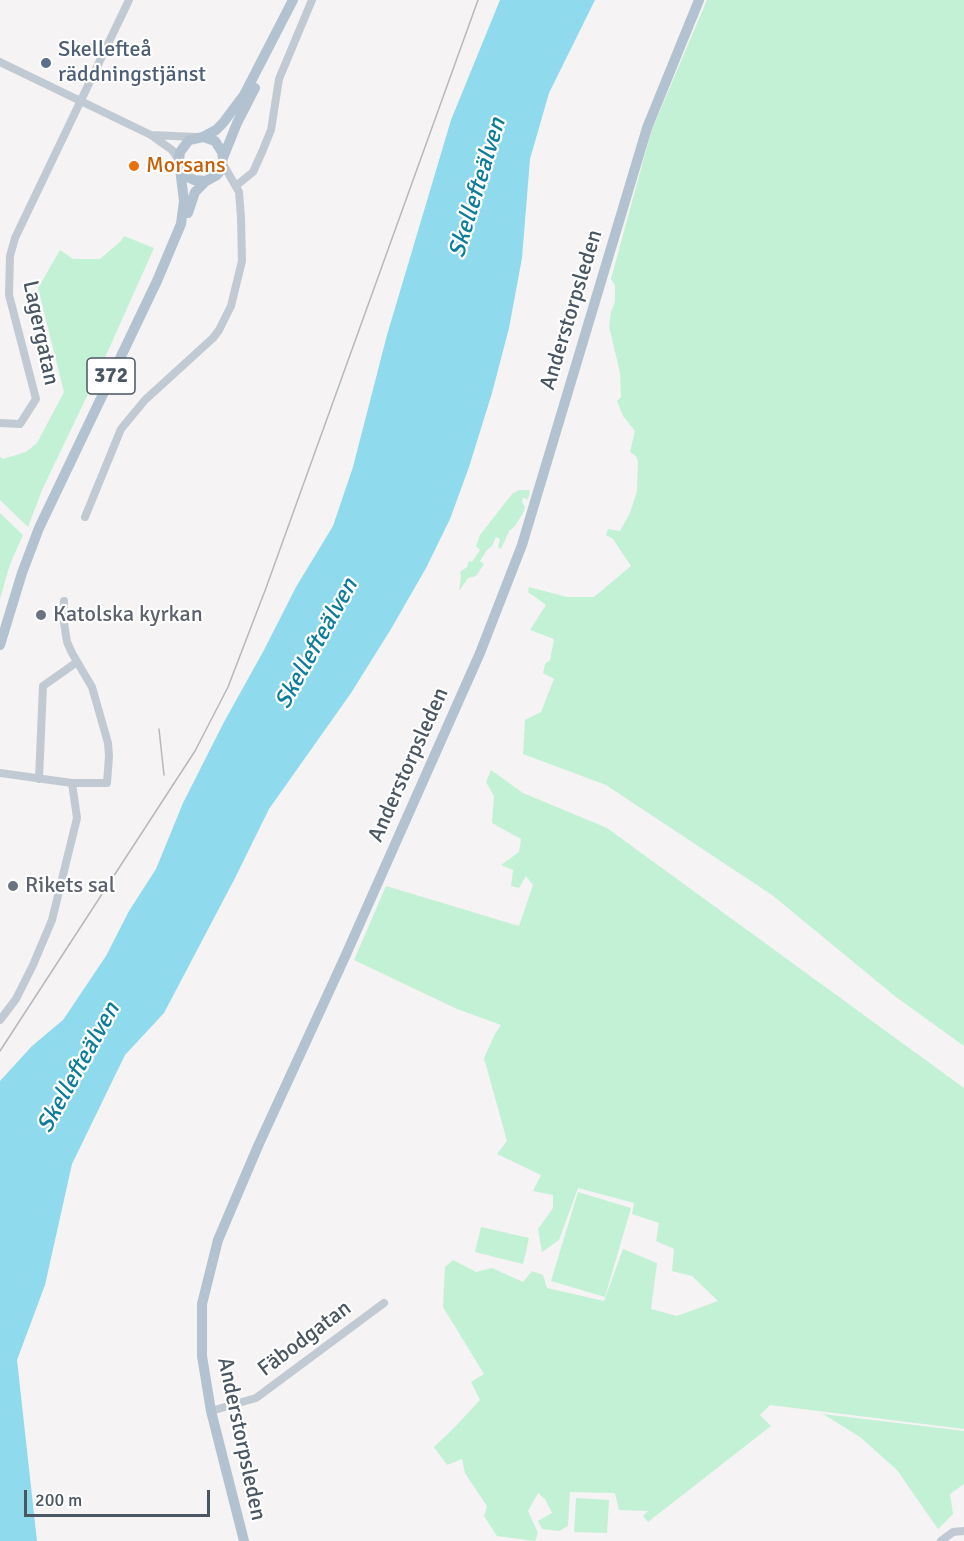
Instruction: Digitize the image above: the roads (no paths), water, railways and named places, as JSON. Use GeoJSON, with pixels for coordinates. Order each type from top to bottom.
{"type":"FeatureCollection","features":[{"type":"Feature","properties":{"kind":"main road"},"geometry":{"type":"LineString","coordinates":[[181,224],[188,214],[195,192],[221,170],[237,123],[277,42],[280,27],[293,0]]}},
{"type":"Feature","properties":{"kind":"main road","name":"Anderstorpsleden"},"geometry":{"type":"LineString","coordinates":[[244,1541],[211,1411],[202,1356],[202,1304],[218,1240],[480,653],[522,545],[647,129],[699,0]]}},
{"type":"Feature","properties":{"kind":"main road"},"geometry":{"type":"LineString","coordinates":[[181,224],[184,201],[180,163],[184,146],[216,130],[233,110],[244,95],[274,34],[280,27]]}},
{"type":"Feature","properties":{"kind":"main road"},"geometry":{"type":"LineString","coordinates":[[200,137],[215,141],[219,146],[223,161]]}},
{"type":"Feature","properties":{"kind":"main road"},"geometry":{"type":"LineString","coordinates":[[180,163],[188,177],[194,180],[209,179]]}},
{"type":"Feature","properties":{"kind":"main road","name":"372"},"geometry":{"type":"LineString","coordinates":[[0,645],[28,555],[39,528],[172,250],[181,224]]}},
{"type":"Feature","properties":{"kind":"street","name":"Lagergatan"},"geometry":{"type":"LineString","coordinates":[[0,423],[20,424],[36,399],[9,295],[10,256],[15,238],[129,0]]}},
{"type":"Feature","properties":{"kind":"street"},"geometry":{"type":"LineString","coordinates":[[237,185],[253,172],[271,130],[279,79],[312,0]]}},
{"type":"Feature","properties":{"kind":"street"},"geometry":{"type":"LineString","coordinates":[[0,62],[151,135],[172,150],[180,163]]}},
{"type":"Feature","properties":{"kind":"street"},"geometry":{"type":"LineString","coordinates":[[151,135],[200,137]]}},
{"type":"Feature","properties":{"kind":"street"},"geometry":{"type":"LineString","coordinates":[[85,517],[111,451],[125,423],[145,400],[213,338],[225,319],[236,290],[242,261],[239,192],[223,161]]}},
{"type":"Feature","properties":{"kind":"street"},"geometry":{"type":"LineString","coordinates":[[209,179],[221,179],[237,185]]}},
{"type":"Feature","properties":{"kind":"street"},"geometry":{"type":"LineString","coordinates":[[0,773],[72,783],[107,783],[108,742],[92,687],[67,642],[64,628],[64,601]]}},
{"type":"Feature","properties":{"kind":"street"},"geometry":{"type":"LineString","coordinates":[[39,778],[43,686],[77,662]]}},
{"type":"Feature","properties":{"kind":"street"},"geometry":{"type":"LineString","coordinates":[[0,1020],[16,999],[52,920],[77,818],[72,783]]}},
{"type":"Feature","properties":{"kind":"street","name":"Fäbodgatan"},"geometry":{"type":"LineString","coordinates":[[211,1411],[256,1398],[384,1303]]}},
{"type":"Feature","properties":{"kind":"street"},"geometry":{"type":"LineString","coordinates":[[941,1541],[953,1532],[964,1531]]}},
{"type":"Feature","properties":{"kind":"water","name":"Skellefteälven"},"geometry":{"type":"Polygon","coordinates":[[[500,0],[595,0],[549,93],[530,159],[522,258],[509,328],[469,467],[450,519],[426,568],[351,693],[269,809],[164,1013],[125,1055],[72,1164],[45,1285],[17,1360],[37,1541],[0,1541],[0,1081],[32,1046],[63,1020],[106,956],[129,911],[156,869],[183,803],[224,722],[296,587],[333,526],[353,467],[387,335],[451,120],[500,0]]]}},
{"type":"Feature","properties":{"kind":"railway"},"geometry":{"type":"LineString","coordinates":[[0,1051],[195,751],[228,687],[266,588],[478,0]]}},
{"type":"Feature","properties":{"kind":"railway"},"geometry":{"type":"LineString","coordinates":[[159,729],[164,775]]}},
{"type":"Feature","properties":{"kind":"place","name":"Skellefteå räddningstjänst"},"geometry":{"type":"Point","coordinates":[46,63]}},
{"type":"Feature","properties":{"kind":"place","name":"Morsans"},"geometry":{"type":"Point","coordinates":[134,166]}},
{"type":"Feature","properties":{"kind":"place","name":"Katolska kyrkan"},"geometry":{"type":"Point","coordinates":[41,615]}},
{"type":"Feature","properties":{"kind":"place","name":"Rikets sal"},"geometry":{"type":"Point","coordinates":[13,886]}}]}
